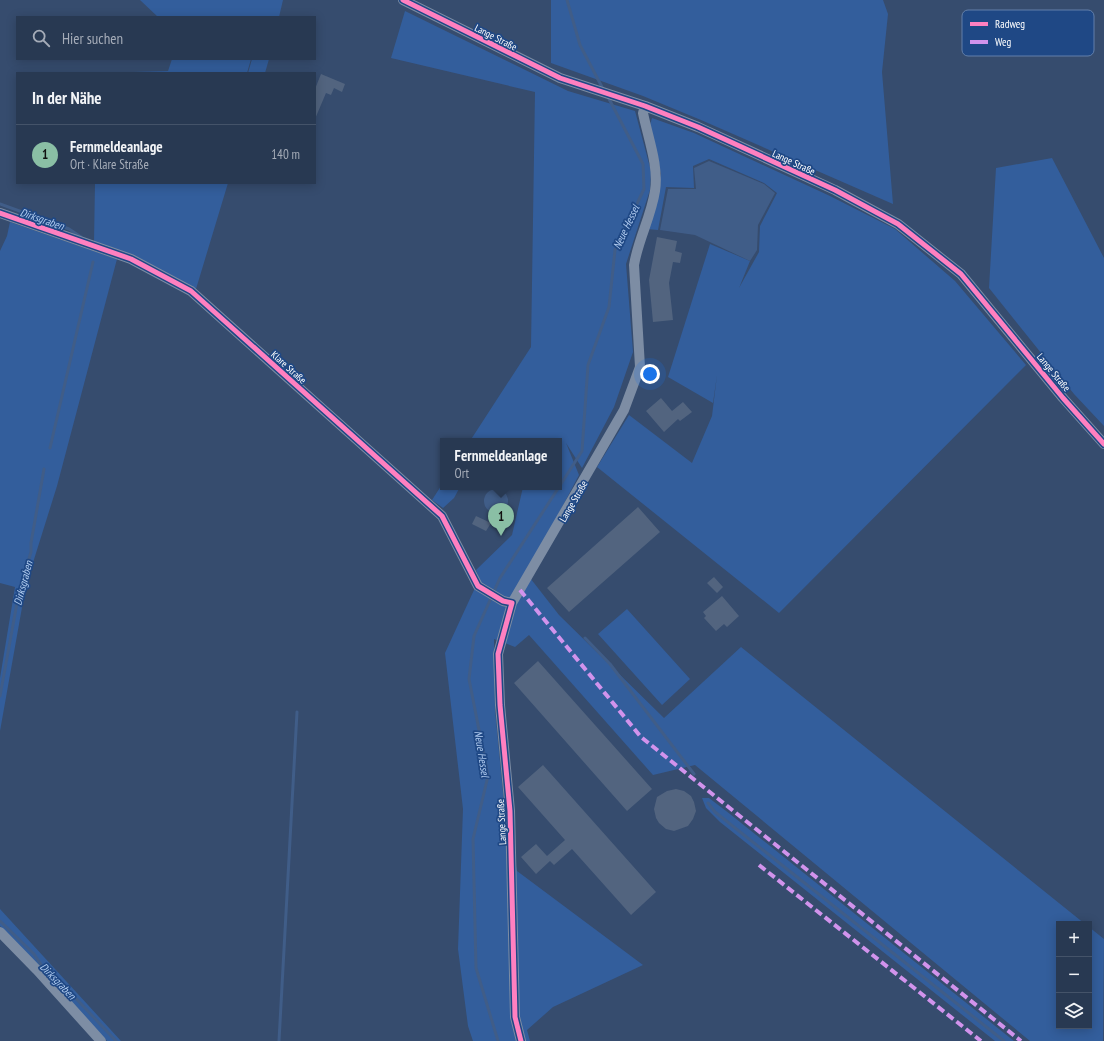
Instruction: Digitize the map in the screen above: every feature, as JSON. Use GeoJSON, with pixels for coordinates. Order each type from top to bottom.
{"type":"FeatureCollection","features":[{"type":"Feature","properties":{"kind":"street","name":"Lange Straße"},"geometry":{"type":"LineString","coordinates":[[403,0],[560,78],[645,106],[698,127],[820,184],[898,224],[961,274],[1063,398],[1104,444]]}},
{"type":"Feature","properties":{"kind":"street","name":"Lange Straße"},"geometry":{"type":"LineString","coordinates":[[521,1041],[515,1017],[510,810],[500,705],[498,654],[508,602],[624,410],[640,367],[634,265],[636,250],[655,192],[656,174],[643,113],[645,106]]}},
{"type":"Feature","properties":{"kind":"street","name":"Klare Straße"},"geometry":{"type":"LineString","coordinates":[[0,213],[131,259],[192,291],[442,516],[478,586],[508,602]]}},
{"type":"Feature","properties":{"kind":"street"},"geometry":{"type":"LineString","coordinates":[[0,932],[101,1041]]}},
{"type":"Feature","properties":{"kind":"shaded area"},"geometry":{"type":"Polygon","coordinates":[[[140,0],[283,0],[279,16],[157,16],[140,0]]]}},
{"type":"Feature","properties":{"kind":"shaded area"},"geometry":{"type":"Polygon","coordinates":[[[551,0],[883,0],[888,14],[882,72],[893,204],[643,96],[551,63],[551,0]]]}},
{"type":"Feature","properties":{"kind":"shaded area"},"geometry":{"type":"Polygon","coordinates":[[[405,11],[568,91],[635,111],[651,171],[650,190],[626,264],[633,352],[614,407],[582,468],[566,443],[579,475],[527,574],[559,615],[664,718],[741,647],[1081,921],[1056,921],[1056,1029],[1092,1029],[1092,929],[1104,939],[1103,1041],[1030,1041],[695,765],[653,775],[529,635],[515,647],[494,639],[495,710],[504,803],[517,871],[643,965],[553,1007],[527,1030],[530,1041],[473,1041],[468,1026],[458,949],[463,809],[445,653],[474,590],[480,581],[476,570],[512,535],[522,490],[562,490],[562,438],[472,438],[531,347],[535,92],[391,58],[405,11]]]}},
{"type":"Feature","properties":{"kind":"shaded area"},"geometry":{"type":"Polygon","coordinates":[[[172,60],[251,60],[247,72],[132,72],[168,71],[172,60]]]}},
{"type":"Feature","properties":{"kind":"shaded area"},"geometry":{"type":"Polygon","coordinates":[[[252,60],[269,60],[265,72],[248,72],[252,60]]]}},
{"type":"Feature","properties":{"kind":"shaded area"},"geometry":{"type":"Polygon","coordinates":[[[652,118],[694,133],[830,196],[895,229],[955,281],[1026,365],[779,613],[597,467],[629,415],[692,463],[712,416],[717,375],[713,403],[668,377],[710,244],[750,261],[739,288],[759,252],[760,226],[777,193],[764,183],[709,159],[693,166],[694,188],[666,187],[658,230],[647,229],[661,174],[650,125],[652,118]]]}},
{"type":"Feature","properties":{"kind":"shaded area"},"geometry":{"type":"Polygon","coordinates":[[[1052,158],[1104,258],[1104,426],[1074,394],[989,288],[996,168],[1052,158]]]}},
{"type":"Feature","properties":{"kind":"shaded area"},"geometry":{"type":"Polygon","coordinates":[[[709,161],[764,184],[775,193],[758,225],[757,250],[750,261],[695,235],[660,230],[668,189],[696,189],[694,168],[709,161]]]}},
{"type":"Feature","properties":{"kind":"shaded area"},"geometry":{"type":"Polygon","coordinates":[[[95,184],[228,184],[196,289],[128,254],[94,243],[95,184]]]}},
{"type":"Feature","properties":{"kind":"shaded area"},"geometry":{"type":"Polygon","coordinates":[[[10,222],[117,259],[57,486],[26,585],[0,731],[0,678],[15,587],[0,583],[0,251],[7,236],[10,222]]]}},
{"type":"Feature","properties":{"kind":"shaded area"},"geometry":{"type":"Polygon","coordinates":[[[440,488],[440,490],[458,490],[454,498],[443,508],[432,500],[440,488]]]}},
{"type":"Feature","properties":{"kind":"shaded area"},"geometry":{"type":"Polygon","coordinates":[[[490,490],[502,490],[508,496],[508,506],[501,513],[491,513],[484,506],[484,496],[490,490]]]}},
{"type":"Feature","properties":{"kind":"shaded area"},"geometry":{"type":"Polygon","coordinates":[[[627,609],[690,679],[662,705],[598,634],[627,609]]]}},
{"type":"Feature","properties":{"kind":"shaded area"},"geometry":{"type":"Polygon","coordinates":[[[702,798],[709,798],[730,814],[1014,1041],[995,1041],[720,822],[706,808],[702,798]]]}},
{"type":"Feature","properties":{"kind":"shaded area"},"geometry":{"type":"Polygon","coordinates":[[[0,909],[121,1041],[107,1041],[0,926],[0,909]]]}},
{"type":"Feature","properties":{"kind":"building"},"geometry":{"type":"Polygon","coordinates":[[[321,74],[345,84],[342,92],[334,88],[331,95],[326,93],[316,117],[316,86],[321,74]]]}},
{"type":"Feature","properties":{"kind":"building"},"geometry":{"type":"Polygon","coordinates":[[[657,237],[677,241],[675,251],[682,253],[680,263],[673,262],[669,283],[673,320],[653,322],[649,280],[657,237]]]}},
{"type":"Feature","properties":{"kind":"building"},"geometry":{"type":"Polygon","coordinates":[[[661,398],[672,411],[683,402],[692,412],[680,421],[678,419],[664,432],[646,411],[661,398]]]}},
{"type":"Feature","properties":{"kind":"building"},"geometry":{"type":"Polygon","coordinates":[[[638,507],[660,532],[569,612],[547,588],[638,507]]]}},
{"type":"Feature","properties":{"kind":"building"},"geometry":{"type":"Polygon","coordinates":[[[476,516],[491,523],[486,531],[472,524],[476,516]]]}},
{"type":"Feature","properties":{"kind":"building"},"geometry":{"type":"Polygon","coordinates":[[[714,577],[723,587],[717,593],[707,583],[714,577]]]}},
{"type":"Feature","properties":{"kind":"building"},"geometry":{"type":"Polygon","coordinates":[[[722,596],[739,616],[727,627],[724,624],[716,631],[704,618],[706,616],[703,612],[722,596]]]}},
{"type":"Feature","properties":{"kind":"building"},"geometry":{"type":"Polygon","coordinates":[[[538,661],[652,789],[627,811],[514,683],[538,661]]]}},
{"type":"Feature","properties":{"kind":"building"},"geometry":{"type":"Polygon","coordinates":[[[543,765],[656,892],[631,915],[572,849],[554,865],[550,861],[536,874],[521,857],[536,844],[547,856],[565,840],[518,787],[543,765]]]}},
{"type":"Feature","properties":{"kind":"building"},"geometry":{"type":"Polygon","coordinates":[[[676,789],[684,791],[691,796],[696,811],[688,826],[674,831],[666,829],[659,823],[654,809],[657,797],[667,791],[676,789]]]}},
{"type":"Feature","properties":{"kind":"waterway","name":"Neue Hessel"},"geometry":{"type":"LineString","coordinates":[[567,0],[580,45],[603,89]]}},
{"type":"Feature","properties":{"kind":"waterway","name":"Neue Hessel"},"geometry":{"type":"LineString","coordinates":[[562,482],[582,451],[588,365],[609,307],[615,250],[644,189],[643,164],[608,97]]}},
{"type":"Feature","properties":{"kind":"waterway","name":"Dirksgraben"},"geometry":{"type":"LineString","coordinates":[[0,204],[69,229],[81,237]]}},
{"type":"Feature","properties":{"kind":"waterway","name":"Dirksgraben"},"geometry":{"type":"LineString","coordinates":[[50,448],[93,262]]}},
{"type":"Feature","properties":{"kind":"waterway","name":"Dirksgraben"},"geometry":{"type":"LineString","coordinates":[[0,696],[19,592],[31,552],[31,543],[44,469]]}},
{"type":"Feature","properties":{"kind":"waterway","name":"Neue Hessel"},"geometry":{"type":"LineString","coordinates":[[498,1041],[476,968],[473,839],[488,776],[469,679],[474,636],[500,578],[557,490]]}},
{"type":"Feature","properties":{"kind":"waterway"},"geometry":{"type":"LineString","coordinates":[[585,638],[610,664],[694,774]]}},
{"type":"Feature","properties":{"kind":"waterway"},"geometry":{"type":"LineString","coordinates":[[279,1041],[297,712]]}},
{"type":"Feature","properties":{"kind":"waterway"},"geometry":{"type":"LineString","coordinates":[[708,803],[715,812],[1004,1041]]}},
{"type":"Feature","properties":{"kind":"waterway","name":"Dirksgraben"},"geometry":{"type":"LineString","coordinates":[[0,921],[34,954],[42,966],[53,974],[116,1041]]}},
{"type":"Feature","properties":{"kind":"marked path"},"geometry":{"type":"LineString","coordinates":[[520,590],[641,737],[1021,1041]]}},
{"type":"Feature","properties":{"kind":"marked path"},"geometry":{"type":"LineString","coordinates":[[759,865],[981,1041]]}},
{"type":"Feature","properties":{"kind":"cycle path"},"geometry":{"type":"LineString","coordinates":[[403,0],[560,78],[645,106],[698,127],[835,190],[898,224],[961,274],[1063,398],[1104,444]]}},
{"type":"Feature","properties":{"kind":"cycle path"},"geometry":{"type":"LineString","coordinates":[[0,213],[131,259],[191,291],[442,516],[478,586],[503,601],[512,603],[498,654],[500,705],[510,811],[515,1017],[521,1041]]}},
{"type":"Feature","properties":{"kind":"place","name":"Fernmeldeanlage"},"geometry":{"type":"Point","coordinates":[501,536]}}]}
